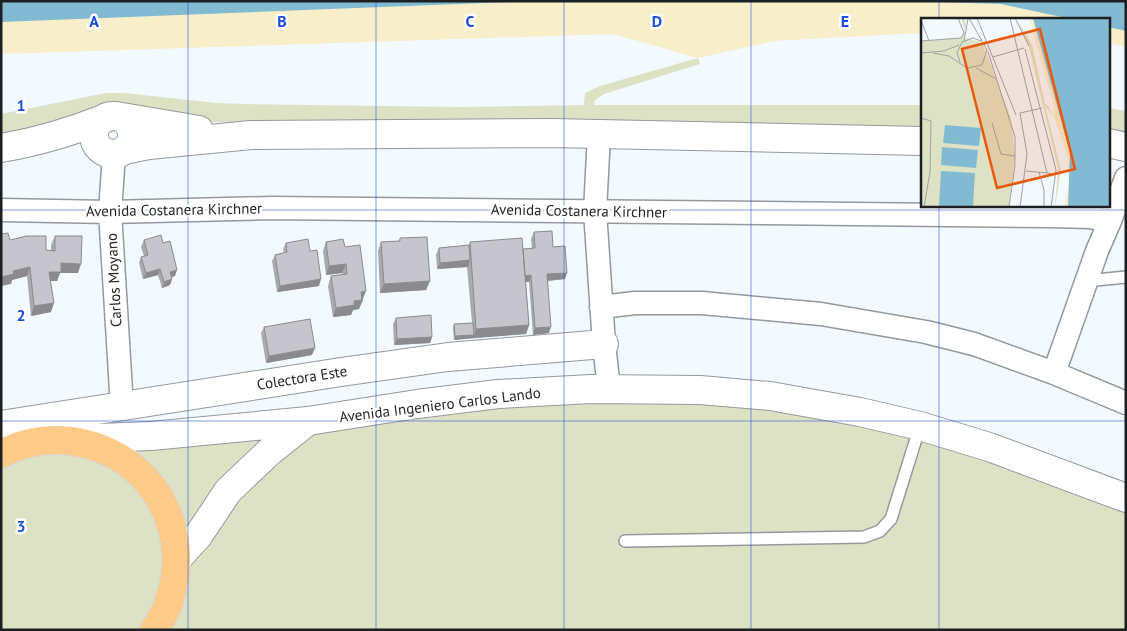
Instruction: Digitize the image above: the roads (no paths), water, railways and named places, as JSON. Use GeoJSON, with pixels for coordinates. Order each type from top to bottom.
{"type":"FeatureCollection","features":[{"type":"Feature","properties":{"kind":"highway"},"geometry":{"type":"LineString","coordinates":[[1,454],[32,442],[54,439],[90,444],[122,458],[146,479],[164,505],[174,532],[177,559],[172,595],[154,630]]}},
{"type":"Feature","properties":{"kind":"street"},"geometry":{"type":"LineString","coordinates":[[13,146],[81,128],[111,117],[233,135]]}},
{"type":"Feature","properties":{"kind":"street"},"geometry":{"type":"LineString","coordinates":[[111,117],[127,122],[130,128],[131,140],[115,152]]}},
{"type":"Feature","properties":{"kind":"street"},"geometry":{"type":"LineString","coordinates":[[13,146],[115,152],[149,145],[233,135],[552,133],[921,141]]}},
{"type":"Feature","properties":{"kind":"street"},"geometry":{"type":"LineString","coordinates":[[599,135],[595,211],[601,307],[609,389]]}},
{"type":"Feature","properties":{"kind":"street"},"geometry":{"type":"LineString","coordinates":[[1110,144],[1126,147]]}},
{"type":"Feature","properties":{"kind":"street"},"geometry":{"type":"LineString","coordinates":[[1110,145],[1122,158],[1126,172]]}},
{"type":"Feature","properties":{"kind":"street","name":"Carlos Moyano"},"geometry":{"type":"LineString","coordinates":[[115,152],[110,212],[122,407]]}},
{"type":"Feature","properties":{"kind":"street"},"geometry":{"type":"LineString","coordinates":[[1054,373],[1086,281],[1126,178]]}},
{"type":"Feature","properties":{"kind":"street","name":"Avenida Costanera Kirchner"},"geometry":{"type":"LineString","coordinates":[[1,210],[110,212],[271,208],[595,211],[1052,216],[1090,217],[1110,221]]}},
{"type":"Feature","properties":{"kind":"street"},"geometry":{"type":"LineString","coordinates":[[601,307],[635,303],[702,303],[821,314],[926,332],[974,344],[1054,373],[1126,403]]}},
{"type":"Feature","properties":{"kind":"street","name":"Colectora Este"},"geometry":{"type":"LineString","coordinates":[[1,425],[448,356],[604,344]]}},
{"type":"Feature","properties":{"kind":"street","name":"Avenida Ingeniero Carlos Lando"},"geometry":{"type":"LineString","coordinates":[[54,439],[151,436],[308,422],[417,404],[498,394],[609,389],[700,390],[770,396],[860,412],[920,426],[989,447],[1126,498]]}},
{"type":"Feature","properties":{"kind":"street","name":"Avenida Ingeniero Carlos Lando"},"geometry":{"type":"LineString","coordinates":[[177,559],[198,536],[228,491],[269,452],[308,422]]}},
{"type":"Feature","properties":{"kind":"lane"},"geometry":{"type":"LineString","coordinates":[[1086,281],[1126,277]]}},
{"type":"Feature","properties":{"kind":"lane"},"geometry":{"type":"LineString","coordinates":[[625,541],[864,537],[880,531],[891,519],[920,426]]}},
{"type":"Feature","properties":{"kind":"water"},"geometry":{"type":"Polygon","coordinates":[[[1,1],[537,1],[1,22],[1,1]]]}},
{"type":"Feature","properties":{"kind":"water"},"geometry":{"type":"Polygon","coordinates":[[[904,1],[1126,1],[1126,31],[1110,27],[1110,18],[1066,18],[1001,4],[904,1]]]}}]}
